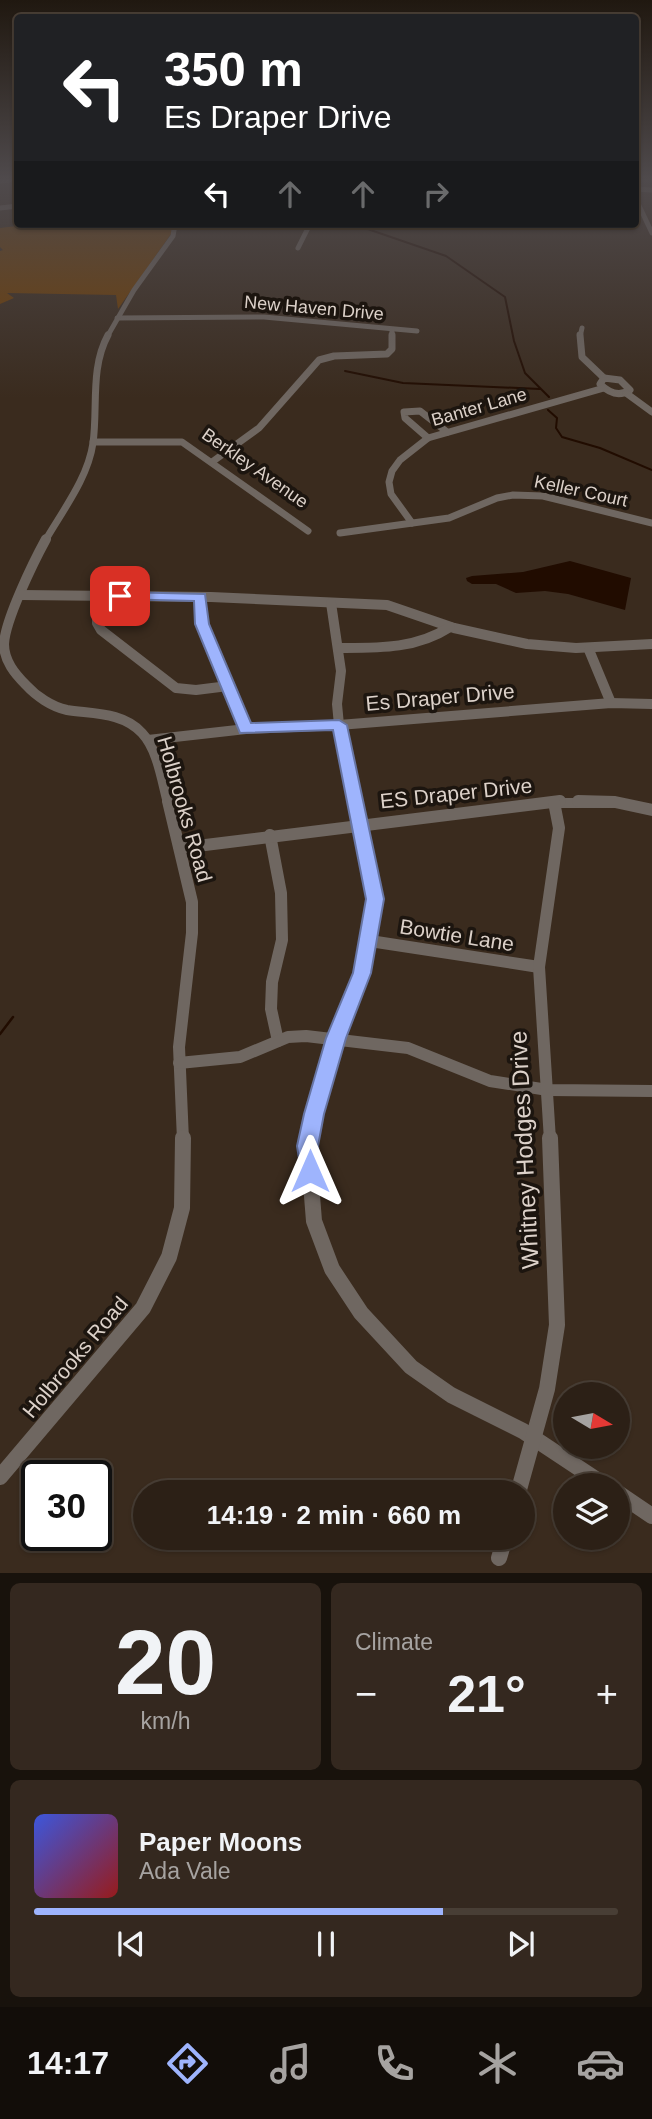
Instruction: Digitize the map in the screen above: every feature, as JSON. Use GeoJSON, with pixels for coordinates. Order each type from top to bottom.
{"type":"FeatureCollection","features":[{"type":"Feature","properties":{"kind":"street","name":"Holbrooks Road"},"geometry":{"type":"LineString","coordinates":[[0,1477],[143,1308],[169,1258],[184,1192],[179,1063],[182,1004],[193,918],[190,886],[181,848],[148,740],[138,728],[122,719],[76,712],[50,704],[35,695],[18,679],[7,662],[4,645],[21,595],[43,545],[82,479],[93,442],[98,355],[117,318],[162,251]]}},
{"type":"Feature","properties":{"kind":"street","name":"New Haven Drive"},"geometry":{"type":"LineString","coordinates":[[117,318],[264,317],[392,330],[392,349],[387,354],[331,356],[315,363],[259,428],[212,462]]}},
{"type":"Feature","properties":{"kind":"street"},"geometry":{"type":"LineString","coordinates":[[582,328],[577,342],[582,358],[604,378],[624,382],[630,387],[626,393]]}},
{"type":"Feature","properties":{"kind":"street"},"geometry":{"type":"LineString","coordinates":[[392,330],[417,331]]}},
{"type":"Feature","properties":{"kind":"street"},"geometry":{"type":"LineString","coordinates":[[604,378],[599,382],[604,388],[614,393],[626,393],[652,412]]}},
{"type":"Feature","properties":{"kind":"street","name":"Banter Lane"},"geometry":{"type":"LineString","coordinates":[[412,523],[391,494],[389,482],[392,471],[400,460],[428,438],[604,388]]}},
{"type":"Feature","properties":{"kind":"street"},"geometry":{"type":"LineString","coordinates":[[428,438],[405,418],[404,412],[420,411],[447,432]]}},
{"type":"Feature","properties":{"kind":"street","name":"Berkley Avenue"},"geometry":{"type":"LineString","coordinates":[[93,442],[175,441],[187,444],[308,531]]}},
{"type":"Feature","properties":{"kind":"street","name":"Keller Court"},"geometry":{"type":"LineString","coordinates":[[340,533],[449,518],[497,498],[524,494],[543,496],[652,523]]}},
{"type":"Feature","properties":{"kind":"street"},"geometry":{"type":"LineString","coordinates":[[21,595],[200,597],[331,603],[407,609],[450,627],[517,643],[589,650],[652,644]]}},
{"type":"Feature","properties":{"kind":"street"},"geometry":{"type":"LineString","coordinates":[[97,597],[97,623],[101,629],[168,684],[189,690],[228,686]]}},
{"type":"Feature","properties":{"kind":"street"},"geometry":{"type":"LineString","coordinates":[[200,597],[202,624],[246,729]]}},
{"type":"Feature","properties":{"kind":"street"},"geometry":{"type":"LineString","coordinates":[[331,603],[339,648],[339,725],[375,899],[370,941],[362,973],[336,1038],[308,1146],[314,1221],[332,1269],[361,1313],[411,1367],[451,1395],[534,1438],[586,1473]]}},
{"type":"Feature","properties":{"kind":"street"},"geometry":{"type":"LineString","coordinates":[[339,648],[416,644],[435,639],[450,627]]}},
{"type":"Feature","properties":{"kind":"street"},"geometry":{"type":"LineString","coordinates":[[589,650],[611,703]]}},
{"type":"Feature","properties":{"kind":"street","name":"Es Draper Drive"},"geometry":{"type":"LineString","coordinates":[[148,740],[246,729],[339,725],[611,703],[652,704]]}},
{"type":"Feature","properties":{"kind":"street","name":"ES Draper Drive"},"geometry":{"type":"LineString","coordinates":[[181,848],[361,823],[554,802],[602,801],[652,810]]}},
{"type":"Feature","properties":{"kind":"street","name":"Whitney Hodges Drive"},"geometry":{"type":"LineString","coordinates":[[522,1480],[547,1389],[557,1325],[548,1090],[540,1010],[539,967],[559,828],[554,802]]}},
{"type":"Feature","properties":{"kind":"street"},"geometry":{"type":"LineString","coordinates":[[270,835],[281,893],[282,940],[272,982],[271,1009],[278,1041]]}},
{"type":"Feature","properties":{"kind":"street","name":"Bowtie Lane"},"geometry":{"type":"LineString","coordinates":[[370,941],[539,967]]}},
{"type":"Feature","properties":{"kind":"street"},"geometry":{"type":"LineString","coordinates":[[179,1063],[240,1057],[278,1041],[306,1036],[408,1048],[490,1082],[548,1090],[652,1091]]}},
{"type":"Feature","properties":{"kind":"street"},"geometry":{"type":"LineString","coordinates":[[630,1501],[652,1516]]}},
{"type":"Feature","properties":{"kind":"street"},"geometry":{"type":"LineString","coordinates":[[499,1558],[501,1550]]}},
{"type":"Feature","properties":{"kind":"shaded area"},"geometry":{"type":"Polygon","coordinates":[[[0,251],[159,251],[118,309],[116,295],[7,293],[14,298],[0,304],[0,251]]]}},
{"type":"Feature","properties":{"kind":"shaded area"},"geometry":{"type":"Polygon","coordinates":[[[570,561],[631,578],[625,610],[568,594],[545,591],[516,593],[496,584],[472,584],[466,578],[523,572],[570,561]]]}},
{"type":"Feature","properties":{"kind":"waterway"},"geometry":{"type":"LineString","coordinates":[[433,251],[446,256],[505,297],[514,341],[525,373],[549,397]]}},
{"type":"Feature","properties":{"kind":"waterway"},"geometry":{"type":"LineString","coordinates":[[345,371],[403,383],[540,389]]}},
{"type":"Feature","properties":{"kind":"waterway"},"geometry":{"type":"LineString","coordinates":[[548,410],[557,418],[556,428],[562,437],[600,448],[652,470]]}},
{"type":"Feature","properties":{"kind":"waterway"},"geometry":{"type":"LineString","coordinates":[[0,1034],[13,1017]]}},
{"type":"Feature","properties":{"kind":"route"},"geometry":{"type":"LineString","coordinates":[[120,596],[200,597],[202,624],[246,729],[339,725],[375,899],[370,941],[362,973],[336,1038],[314,1114],[308,1146],[310,1171]]}}]}
